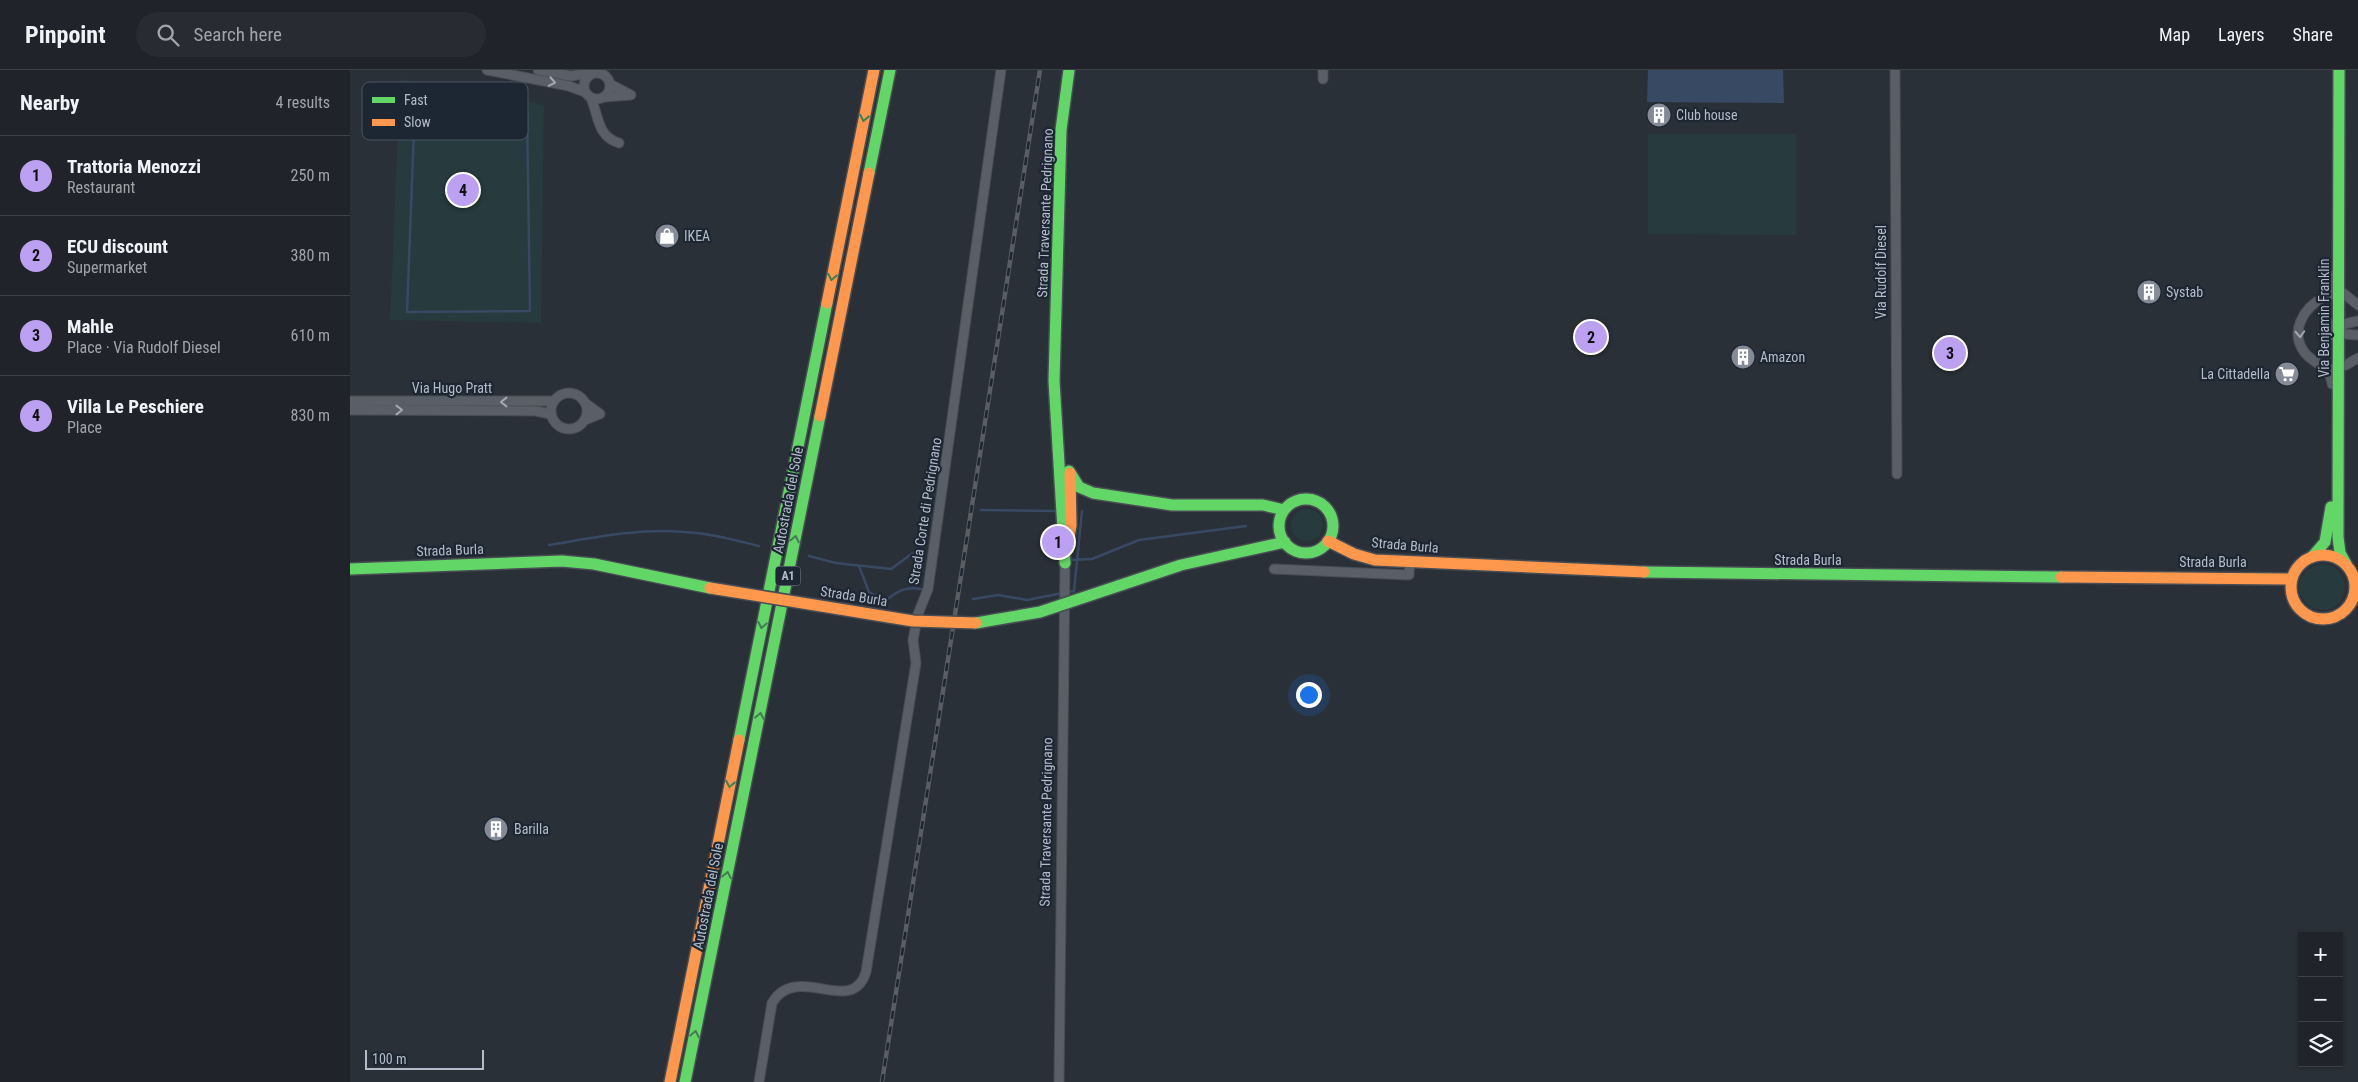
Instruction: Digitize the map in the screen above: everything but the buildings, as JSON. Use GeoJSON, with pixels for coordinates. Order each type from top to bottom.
{"type":"FeatureCollection","features":[{"type":"Feature","properties":{"kind":"main road","name":"Autostrada del Sole"},"geometry":{"type":"LineString","coordinates":[[670,1082],[874,70]]}},
{"type":"Feature","properties":{"kind":"main road","name":"Autostrada del Sole"},"geometry":{"type":"LineString","coordinates":[[685,1082],[890,70]]}},
{"type":"Feature","properties":{"kind":"main road","name":"Strada Traversante Pedrignano"},"geometry":{"type":"LineString","coordinates":[[1065,563],[1054,380],[1061,130],[1069,70]]}},
{"type":"Feature","properties":{"kind":"main road","name":"Via Benjamin Franklin"},"geometry":{"type":"LineString","coordinates":[[2332,70],[2335,276]]}},
{"type":"Feature","properties":{"kind":"main road","name":"Via Benjamin Franklin"},"geometry":{"type":"LineString","coordinates":[[2339,70],[2334,330],[2338,542],[2340,556],[2346,564]]}},
{"type":"Feature","properties":{"kind":"main road","name":"Strada Traversante Pedrignano"},"geometry":{"type":"LineString","coordinates":[[1056,356],[1069,471],[1075,488],[1070,511],[1065,563]]}},
{"type":"Feature","properties":{"kind":"main road","name":"Via Benjamin Franklin"},"geometry":{"type":"LineString","coordinates":[[2312,557],[2318,554],[2324,543],[2330,514],[2335,383]]}},
{"type":"Feature","properties":{"kind":"main road","name":"Strada Traversante Pedrignano"},"geometry":{"type":"LineString","coordinates":[[1057,416],[1064,445],[1066,479],[1075,488]]}},
{"type":"Feature","properties":{"kind":"main road"},"geometry":{"type":"LineString","coordinates":[[1062,502],[1075,488],[1080,494],[1093,494],[1172,505],[1263,505],[1284,510]]}},
{"type":"Feature","properties":{"kind":"main road"},"geometry":{"type":"LineString","coordinates":[[1070,511],[1078,500],[1093,494]]}},
{"type":"Feature","properties":{"kind":"main road"},"geometry":{"type":"LineString","coordinates":[[1307,498],[1320,502],[1329,511],[1333,523],[1328,541],[1319,550],[1307,553],[1295,550],[1285,542],[1279,526],[1284,510],[1298,500],[1307,498]]}},
{"type":"Feature","properties":{"kind":"main road","name":"Strada Burla"},"geometry":{"type":"LineString","coordinates":[[1328,541],[1354,554],[1375,560],[1638,572],[2292,579]]}},
{"type":"Feature","properties":{"kind":"main road","name":"Strada Burla"},"geometry":{"type":"LineString","coordinates":[[350,569],[562,561],[594,564],[710,588],[913,621],[973,624],[1040,612],[1181,565],[1285,542]]}},
{"type":"Feature","properties":{"kind":"main road"},"geometry":{"type":"LineString","coordinates":[[2332,556],[2346,564],[2356,578],[2355,593],[2350,606],[2343,614],[2324,620],[2314,619],[2298,607],[2293,599],[2292,579],[2296,570],[2312,557],[2332,556]]}},
{"type":"Feature","properties":{"kind":"street"},"geometry":{"type":"LineString","coordinates":[[487,70],[569,86],[588,95],[604,97],[631,95],[610,84]]}},
{"type":"Feature","properties":{"kind":"street"},"geometry":{"type":"LineString","coordinates":[[538,70],[571,76],[594,73],[606,76],[610,84],[609,91],[604,97],[597,113]]}},
{"type":"Feature","properties":{"kind":"street","name":"Strada Corte di Pedrignano"},"geometry":{"type":"LineString","coordinates":[[759,1082],[772,1003],[777,994],[788,987],[798,986],[846,992],[856,988],[864,980],[866,972],[916,663],[913,640],[918,614],[929,579],[1001,70]]}},
{"type":"Feature","properties":{"kind":"street","name":"Via Rudolf Diesel"},"geometry":{"type":"LineString","coordinates":[[1895,70],[1897,474]]}},
{"type":"Feature","properties":{"kind":"street"},"geometry":{"type":"LineString","coordinates":[[594,73],[584,81],[588,95],[605,136],[619,143]]}},
{"type":"Feature","properties":{"kind":"street"},"geometry":{"type":"LineString","coordinates":[[2335,366],[2306,354],[2299,334],[2300,323],[2304,314],[2334,295],[2358,305]]}},
{"type":"Feature","properties":{"kind":"street"},"geometry":{"type":"LineString","coordinates":[[2334,330],[2347,323],[2358,321]]}},
{"type":"Feature","properties":{"kind":"street"},"geometry":{"type":"LineString","coordinates":[[2334,330],[2344,334],[2358,335]]}},
{"type":"Feature","properties":{"kind":"street"},"geometry":{"type":"LineString","coordinates":[[2335,383],[2330,374],[2335,366],[2358,358]]}},
{"type":"Feature","properties":{"kind":"street"},"geometry":{"type":"LineString","coordinates":[[570,392],[579,396],[587,408],[585,420],[576,428],[564,429],[555,424],[550,414],[553,401],[560,394],[570,392]]}},
{"type":"Feature","properties":{"kind":"street","name":"Via Hugo Pratt"},"geometry":{"type":"LineString","coordinates":[[350,401],[553,401]]}},
{"type":"Feature","properties":{"kind":"street","name":"Via Hugo Pratt"},"geometry":{"type":"LineString","coordinates":[[350,410],[536,411],[550,414]]}},
{"type":"Feature","properties":{"kind":"street"},"geometry":{"type":"LineString","coordinates":[[1274,569],[1409,575],[1410,561]]}},
{"type":"Feature","properties":{"kind":"street","name":"Strada Traversante Pedrignano"},"geometry":{"type":"LineString","coordinates":[[1059,1082],[1065,563]]}},
{"type":"Feature","properties":{"kind":"green space"},"geometry":{"type":"Polygon","coordinates":[[[400,79],[417,82],[400,82],[400,79]]]}},
{"type":"Feature","properties":{"kind":"green space"},"geometry":{"type":"Polygon","coordinates":[[[528,102],[544,105],[541,323],[390,320],[397,140],[528,140],[528,102]]]}},
{"type":"Feature","properties":{"kind":"green space"},"geometry":{"type":"Polygon","coordinates":[[[1648,134],[1796,134],[1796,235],[1648,234],[1648,134]]]}},
{"type":"Feature","properties":{"kind":"green space"},"geometry":{"type":"Polygon","coordinates":[[[1307,509],[1313,510],[1318,514],[1322,519],[1322,531],[1318,536],[1313,540],[1307,541],[1301,540],[1296,536],[1292,531],[1291,525],[1292,519],[1296,514],[1301,510],[1307,509]]]}},
{"type":"Feature","properties":{"kind":"green space"},"geometry":{"type":"Polygon","coordinates":[[[2318,564],[2326,564],[2335,568],[2341,574],[2345,587],[2341,600],[2335,606],[2326,610],[2318,610],[2309,606],[2303,600],[2299,591],[2299,583],[2303,574],[2309,568],[2318,564]]]}},
{"type":"Feature","properties":{"kind":"water"},"geometry":{"type":"Polygon","coordinates":[[[1648,70],[1783,70],[1784,103],[1647,102],[1648,70]]]}},
{"type":"Feature","properties":{"kind":"waterway"},"geometry":{"type":"LineString","coordinates":[[414,140],[407,312],[530,311],[527,140]]}},
{"type":"Feature","properties":{"kind":"waterway"},"geometry":{"type":"LineString","coordinates":[[981,510],[1057,511]]}},
{"type":"Feature","properties":{"kind":"waterway"},"geometry":{"type":"LineString","coordinates":[[1068,592],[1074,591],[1082,511]]}},
{"type":"Feature","properties":{"kind":"waterway"},"geometry":{"type":"LineString","coordinates":[[1070,560],[1092,559],[1139,540],[1246,526]]}},
{"type":"Feature","properties":{"kind":"waterway"},"geometry":{"type":"LineString","coordinates":[[549,545],[616,534],[667,531],[703,534],[759,546]]}},
{"type":"Feature","properties":{"kind":"waterway"},"geometry":{"type":"LineString","coordinates":[[809,556],[836,563],[891,569],[913,553],[923,551]]}},
{"type":"Feature","properties":{"kind":"waterway"},"geometry":{"type":"LineString","coordinates":[[859,566],[869,592],[885,601],[902,590],[910,588],[921,589]]}},
{"type":"Feature","properties":{"kind":"waterway"},"geometry":{"type":"LineString","coordinates":[[973,599],[998,595],[1027,600],[1063,593]]}},
{"type":"Feature","properties":{"kind":"railway"},"geometry":{"type":"LineString","coordinates":[[882,1082],[1040,70]]}},
{"type":"Feature","properties":{"kind":"traffic: fast"},"geometry":{"type":"LineString","coordinates":[[869,173],[890,70]]}},
{"type":"Feature","properties":{"kind":"traffic: fast"},"geometry":{"type":"LineString","coordinates":[[1065,563],[1054,381],[1061,130],[1069,70]]}},
{"type":"Feature","properties":{"kind":"traffic: fast"},"geometry":{"type":"LineString","coordinates":[[2339,70],[2338,537],[2340,553],[2346,564]]}},
{"type":"Feature","properties":{"kind":"traffic: fast"},"geometry":{"type":"LineString","coordinates":[[739,740],[827,303]]}},
{"type":"Feature","properties":{"kind":"traffic: fast"},"geometry":{"type":"LineString","coordinates":[[685,1082],[820,416]]}},
{"type":"Feature","properties":{"kind":"traffic: fast"},"geometry":{"type":"LineString","coordinates":[[1069,471],[1079,487],[1093,493],[1172,505],[1263,505],[1284,510]]}},
{"type":"Feature","properties":{"kind":"traffic: fast"},"geometry":{"type":"LineString","coordinates":[[1306,499],[1316,501],[1325,507],[1331,516],[1333,526],[1331,536],[1325,545],[1316,551],[1306,553],[1296,551],[1287,545],[1281,536],[1279,526],[1281,516],[1287,507],[1296,501],[1306,499]]}},
{"type":"Feature","properties":{"kind":"traffic: fast"},"geometry":{"type":"LineString","coordinates":[[2312,557],[2325,542],[2331,507]]}},
{"type":"Feature","properties":{"kind":"traffic: fast"},"geometry":{"type":"LineString","coordinates":[[1118,586],[1181,565],[1285,542]]}},
{"type":"Feature","properties":{"kind":"traffic: fast"},"geometry":{"type":"LineString","coordinates":[[350,569],[562,561],[594,564],[710,588]]}},
{"type":"Feature","properties":{"kind":"traffic: fast"},"geometry":{"type":"LineString","coordinates":[[1644,572],[2061,577]]}},
{"type":"Feature","properties":{"kind":"traffic: fast"},"geometry":{"type":"LineString","coordinates":[[976,623],[1040,612],[1118,586]]}},
{"type":"Feature","properties":{"kind":"traffic: slow"},"geometry":{"type":"LineString","coordinates":[[827,303],[874,70]]}},
{"type":"Feature","properties":{"kind":"traffic: slow"},"geometry":{"type":"LineString","coordinates":[[820,416],[869,173]]}},
{"type":"Feature","properties":{"kind":"traffic: slow"},"geometry":{"type":"LineString","coordinates":[[1068,543],[1071,525],[1070,473]]}},
{"type":"Feature","properties":{"kind":"traffic: slow"},"geometry":{"type":"LineString","coordinates":[[1328,541],[1354,554],[1375,560],[1644,572]]}},
{"type":"Feature","properties":{"kind":"traffic: slow"},"geometry":{"type":"LineString","coordinates":[[2317,555],[2329,555],[2346,564],[2353,575],[2355,587],[2353,599],[2346,610],[2329,619],[2317,619],[2305,614],[2296,605],[2291,593],[2291,581],[2296,569],[2305,560],[2317,555]]}},
{"type":"Feature","properties":{"kind":"traffic: slow"},"geometry":{"type":"LineString","coordinates":[[2061,577],[2292,579]]}},
{"type":"Feature","properties":{"kind":"traffic: slow"},"geometry":{"type":"LineString","coordinates":[[710,588],[913,621],[976,623]]}},
{"type":"Feature","properties":{"kind":"traffic: slow"},"geometry":{"type":"LineString","coordinates":[[670,1082],[739,740]]}},
{"type":"Feature","properties":{"kind":"place","name":"Club house"},"geometry":{"type":"Point","coordinates":[1659,115]}},
{"type":"Feature","properties":{"kind":"place","name":"Villa Le Peschiere"},"geometry":{"type":"Point","coordinates":[463,190]}},
{"type":"Feature","properties":{"kind":"place","name":"IKEA"},"geometry":{"type":"Point","coordinates":[667,236]}},
{"type":"Feature","properties":{"kind":"place","name":"Systab"},"geometry":{"type":"Point","coordinates":[2149,292]}},
{"type":"Feature","properties":{"kind":"place","name":"ECU discount"},"geometry":{"type":"Point","coordinates":[1591,337]}},
{"type":"Feature","properties":{"kind":"place","name":"Mahle"},"geometry":{"type":"Point","coordinates":[1950,353]}},
{"type":"Feature","properties":{"kind":"place","name":"Amazon"},"geometry":{"type":"Point","coordinates":[1743,357]}},
{"type":"Feature","properties":{"kind":"place","name":"La Cittadella"},"geometry":{"type":"Point","coordinates":[2287,374]}},
{"type":"Feature","properties":{"kind":"place","name":"Trattoria Menozzi"},"geometry":{"type":"Point","coordinates":[1058,542]}},
{"type":"Feature","properties":{"kind":"place","name":"Barilla"},"geometry":{"type":"Point","coordinates":[496,829]}}]}
